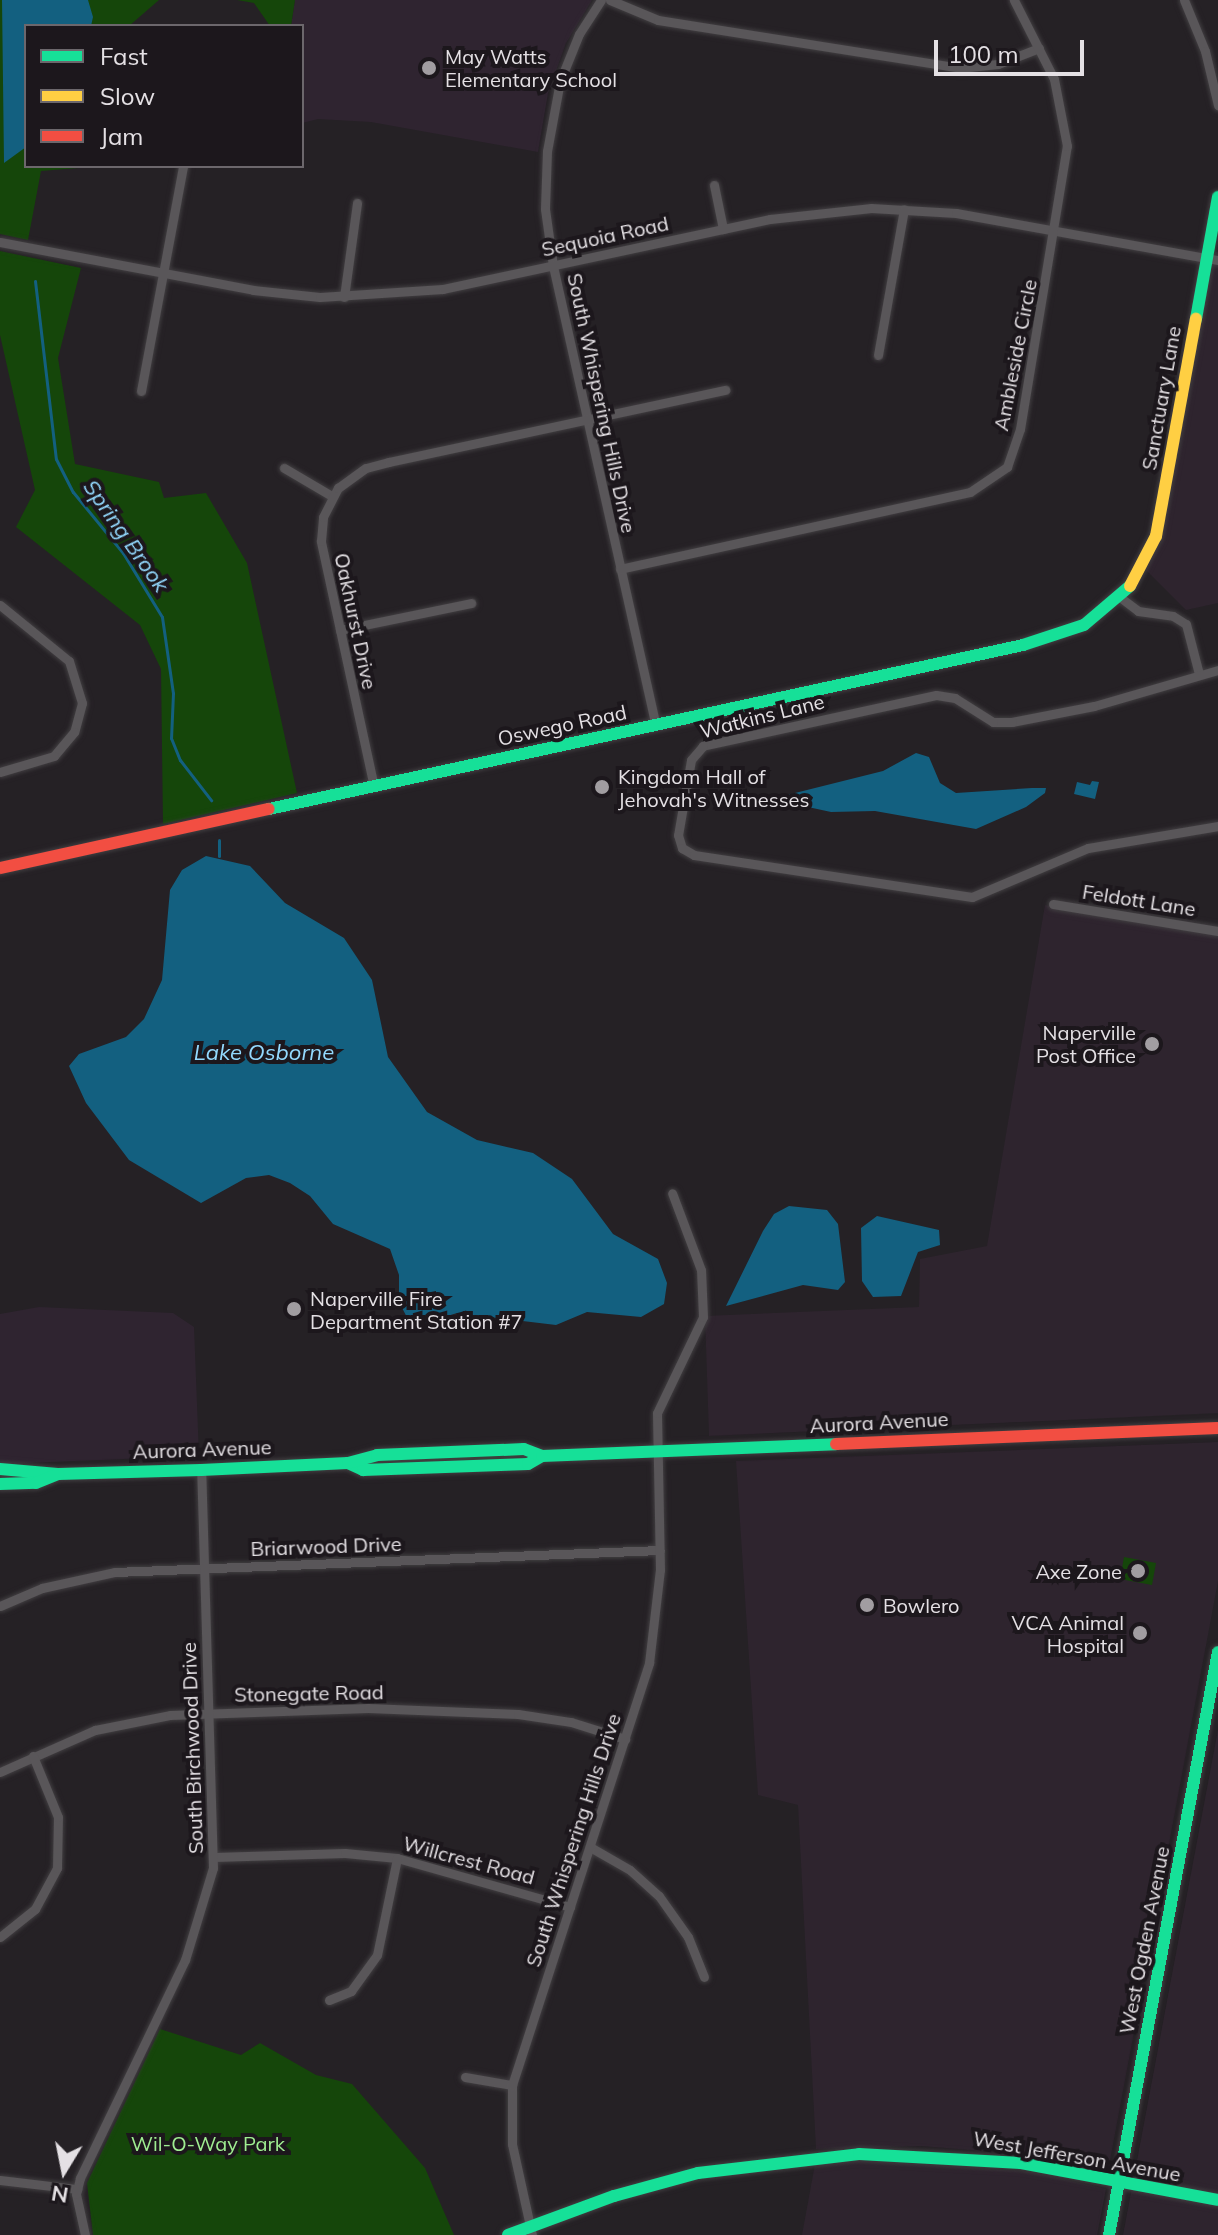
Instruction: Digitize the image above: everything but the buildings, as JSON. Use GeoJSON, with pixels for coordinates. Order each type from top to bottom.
{"type":"FeatureCollection","features":[{"type":"Feature","properties":{"kind":"street","name":"South Whispering Hills Drive"},"geometry":{"type":"LineString","coordinates":[[601,0],[572,48],[557,94],[545,190],[553,266],[656,725]]}},
{"type":"Feature","properties":{"kind":"street"},"geometry":{"type":"LineString","coordinates":[[610,0],[658,20],[944,66],[998,64],[1039,48]]}},
{"type":"Feature","properties":{"kind":"street","name":"Ambleside Circle"},"geometry":{"type":"LineString","coordinates":[[620,569],[954,496],[992,482],[1007,467],[1020,429],[1066,172],[1064,118],[1039,48],[1014,0]]}},
{"type":"Feature","properties":{"kind":"street"},"geometry":{"type":"LineString","coordinates":[[1187,1],[1218,105]]}},
{"type":"Feature","properties":{"kind":"street"},"geometry":{"type":"LineString","coordinates":[[141,391],[183,168]]}},
{"type":"Feature","properties":{"kind":"street"},"geometry":{"type":"LineString","coordinates":[[714,185],[723,229]]}},
{"type":"Feature","properties":{"kind":"street","name":"Sanctuary Lane"},"geometry":{"type":"LineString","coordinates":[[1121,598],[1142,570],[1156,536],[1212,259],[1218,197]]}},
{"type":"Feature","properties":{"kind":"street"},"geometry":{"type":"LineString","coordinates":[[344,297],[357,203]]}},
{"type":"Feature","properties":{"kind":"street","name":"Sequoia Road"},"geometry":{"type":"LineString","coordinates":[[0,242],[266,292],[344,297],[443,289],[802,213],[904,209],[1056,231],[1212,259]]}},
{"type":"Feature","properties":{"kind":"street"},"geometry":{"type":"LineString","coordinates":[[878,355],[904,209]]}},
{"type":"Feature","properties":{"kind":"street"},"geometry":{"type":"LineString","coordinates":[[284,468],[332,496],[366,468],[725,390]]}},
{"type":"Feature","properties":{"kind":"street","name":"Oakhurst Drive"},"geometry":{"type":"LineString","coordinates":[[332,496],[321,541],[374,787]]}},
{"type":"Feature","properties":{"kind":"street"},"geometry":{"type":"LineString","coordinates":[[1121,598],[1138,611],[1173,616],[1186,624],[1199,674]]}},
{"type":"Feature","properties":{"kind":"street","name":"Oswego Road"},"geometry":{"type":"LineString","coordinates":[[0,868],[1052,638],[1084,625],[1121,598]]}},
{"type":"Feature","properties":{"kind":"street"},"geometry":{"type":"LineString","coordinates":[[340,630],[471,603]]}},
{"type":"Feature","properties":{"kind":"street"},"geometry":{"type":"LineString","coordinates":[[0,605],[69,661],[82,703],[74,732],[54,756],[0,772]]}},
{"type":"Feature","properties":{"kind":"street","name":"Watkins Lane"},"geometry":{"type":"LineString","coordinates":[[1218,670],[1094,706],[1012,722],[993,722],[955,698],[936,695],[703,746],[691,760],[678,835],[682,848],[694,855],[962,897],[983,894],[1088,848],[1218,826]]}},
{"type":"Feature","properties":{"kind":"street","name":"Feldott Lane"},"geometry":{"type":"LineString","coordinates":[[1053,904],[1218,931]]}},
{"type":"Feature","properties":{"kind":"street","name":"South Whispering Hills Drive"},"geometry":{"type":"LineString","coordinates":[[531,2231],[512,2144],[512,2085],[652,1648],[660,1550],[656,1452],[659,1401],[696,1340],[704,1304],[697,1257],[672,1193]]}},
{"type":"Feature","properties":{"kind":"street","name":"Aurora Avenue"},"geometry":{"type":"LineString","coordinates":[[0,1469],[58,1474],[348,1463],[363,1470],[528,1464],[542,1456],[1218,1428]]}},
{"type":"Feature","properties":{"kind":"street","name":"South Birchwood Drive"},"geometry":{"type":"LineString","coordinates":[[77,2189],[198,1931],[214,1857],[201,1470]]}},
{"type":"Feature","properties":{"kind":"street","name":"Aurora Avenue"},"geometry":{"type":"LineString","coordinates":[[0,1484],[36,1483],[58,1474]]}},
{"type":"Feature","properties":{"kind":"street","name":"Briarwood Drive"},"geometry":{"type":"LineString","coordinates":[[0,1606],[94,1575],[660,1550]]}},
{"type":"Feature","properties":{"kind":"street","name":"West Ogden Avenue"},"geometry":{"type":"LineString","coordinates":[[1109,2235],[1218,1652]]}},
{"type":"Feature","properties":{"kind":"street","name":"Stonegate Road"},"geometry":{"type":"LineString","coordinates":[[0,1772],[120,1723],[210,1713],[368,1708],[518,1714],[571,1722],[625,1739]]}},
{"type":"Feature","properties":{"kind":"street"},"geometry":{"type":"LineString","coordinates":[[0,1937],[35,1909],[57,1868],[58,1817],[33,1756]]}},
{"type":"Feature","properties":{"kind":"street"},"geometry":{"type":"LineString","coordinates":[[590,1847],[630,1870],[663,1900],[688,1937],[704,1977]]}},
{"type":"Feature","properties":{"kind":"street","name":"Willcrest Road"},"geometry":{"type":"LineString","coordinates":[[214,1857],[345,1853],[397,1858],[570,1907]]}},
{"type":"Feature","properties":{"kind":"street"},"geometry":{"type":"LineString","coordinates":[[329,2000],[351,1991],[377,1955],[397,1858]]}},
{"type":"Feature","properties":{"kind":"street"},"geometry":{"type":"LineString","coordinates":[[465,2077],[512,2085]]}},
{"type":"Feature","properties":{"kind":"street","name":"West Jefferson Avenue"},"geometry":{"type":"LineString","coordinates":[[508,2235],[531,2231],[658,2183],[815,2157],[977,2158],[1218,2200]]}},
{"type":"Feature","properties":{"kind":"street"},"geometry":{"type":"LineString","coordinates":[[0,2180],[77,2189],[85,2235]]}},
{"type":"Feature","properties":{"kind":"shaded area","name":"May Watts Elementary School"},"geometry":{"type":"Polygon","coordinates":[[[295,0],[592,0],[566,43],[548,93],[538,152],[371,122],[318,119],[304,122],[304,24],[291,24],[295,0]]]}},
{"type":"Feature","properties":{"kind":"shaded area"},"geometry":{"type":"Polygon","coordinates":[[[1202,249],[1218,252],[1218,603],[1186,610],[1138,562],[1150,534],[1202,249]]]}},
{"type":"Feature","properties":{"kind":"shaded area"},"geometry":{"type":"Polygon","coordinates":[[[1045,905],[1218,931],[1218,1413],[709,1436],[705,1316],[919,1307],[920,1259],[987,1246],[1045,905]]]}},
{"type":"Feature","properties":{"kind":"shaded area"},"geometry":{"type":"Polygon","coordinates":[[[39,1307],[173,1313],[194,1327],[199,1456],[0,1464],[0,1314],[39,1307]]]}},
{"type":"Feature","properties":{"kind":"shaded area"},"geometry":{"type":"Polygon","coordinates":[[[1218,1442],[1218,1581],[1108,2171],[1009,2153],[921,2146],[816,2149],[798,1805],[758,1795],[736,1461],[1218,1442]]]}},
{"type":"Feature","properties":{"kind":"shaded area"},"geometry":{"type":"Polygon","coordinates":[[[1218,1730],[1218,2235],[1123,2235],[1218,1730]]]}},
{"type":"Feature","properties":{"kind":"shaded area"},"geometry":{"type":"Polygon","coordinates":[[[858,2160],[1032,2172],[1106,2189],[1097,2235],[802,2235],[815,2164],[858,2160]]]}},
{"type":"Feature","properties":{"kind":"green space"},"geometry":{"type":"Polygon","coordinates":[[[0,0],[159,0],[131,24],[24,24],[24,168],[78,168],[41,171],[28,240],[0,234],[0,0]]]}},
{"type":"Feature","properties":{"kind":"green space"},"geometry":{"type":"Polygon","coordinates":[[[237,0],[295,0],[291,24],[269,24],[254,3],[237,0]]]}},
{"type":"Feature","properties":{"kind":"green space"},"geometry":{"type":"Polygon","coordinates":[[[0,251],[81,268],[58,358],[75,464],[159,482],[164,498],[206,493],[247,563],[297,793],[163,824],[161,669],[140,625],[16,527],[35,490],[0,335],[0,251]]]}},
{"type":"Feature","properties":{"kind":"green space"},"geometry":{"type":"Polygon","coordinates":[[[524,1455],[501,1459],[363,1462],[385,1460],[524,1455]]]}},
{"type":"Feature","properties":{"kind":"green space","name":"Axe Zone"},"geometry":{"type":"Polygon","coordinates":[[[1124,1557],[1156,1563],[1152,1585],[1120,1579],[1124,1557]]]}},
{"type":"Feature","properties":{"kind":"green space","name":"Wil-O-Way Park"},"geometry":{"type":"Polygon","coordinates":[[[160,2029],[241,2055],[260,2043],[316,2075],[352,2084],[425,2168],[454,2235],[93,2235],[87,2183],[160,2029]]]}},
{"type":"Feature","properties":{"kind":"water"},"geometry":{"type":"Polygon","coordinates":[[[2,0],[88,0],[93,17],[91,24],[24,24],[24,148],[4,163],[2,0]]]}},
{"type":"Feature","properties":{"kind":"water"},"geometry":{"type":"Polygon","coordinates":[[[916,753],[929,757],[940,783],[956,793],[1046,788],[1045,793],[1026,807],[976,829],[875,811],[831,812],[771,799],[883,771],[916,753]]]}},
{"type":"Feature","properties":{"kind":"water"},"geometry":{"type":"Polygon","coordinates":[[[1092,781],[1099,782],[1095,799],[1074,794],[1077,782],[1090,785],[1092,781]]]}},
{"type":"Feature","properties":{"kind":"water","name":"Lake Osborne"},"geometry":{"type":"Polygon","coordinates":[[[206,856],[250,866],[285,903],[344,938],[372,980],[388,1057],[427,1112],[477,1140],[533,1153],[572,1179],[613,1234],[658,1259],[667,1283],[664,1304],[641,1317],[587,1312],[556,1325],[457,1313],[412,1327],[399,1302],[399,1275],[390,1249],[333,1224],[310,1196],[290,1183],[269,1175],[246,1178],[201,1203],[129,1160],[86,1103],[69,1066],[79,1054],[126,1037],[144,1019],[162,980],[170,890],[182,870],[206,856]]]}},
{"type":"Feature","properties":{"kind":"water"},"geometry":{"type":"Polygon","coordinates":[[[789,1206],[827,1210],[838,1224],[845,1282],[838,1290],[803,1285],[726,1306],[763,1231],[774,1214],[789,1206]]]}},
{"type":"Feature","properties":{"kind":"water"},"geometry":{"type":"Polygon","coordinates":[[[877,1216],[939,1230],[940,1245],[918,1252],[901,1296],[873,1297],[862,1281],[861,1228],[877,1216]]]}},
{"type":"Feature","properties":{"kind":"waterway","name":"Spring Brook"},"geometry":{"type":"LineString","coordinates":[[35,281],[56,459],[73,492],[123,553],[162,617],[173,693],[171,738],[180,760],[211,800]]}},
{"type":"Feature","properties":{"kind":"waterway","name":"Spring Brook"},"geometry":{"type":"LineString","coordinates":[[219,840],[219,856]]}},
{"type":"Feature","properties":{"kind":"traffic: fast"},"geometry":{"type":"LineString","coordinates":[[1196,319],[1218,197]]}},
{"type":"Feature","properties":{"kind":"traffic: fast"},"geometry":{"type":"LineString","coordinates":[[269,809],[1023,645],[1084,625],[1130,586]]}},
{"type":"Feature","properties":{"kind":"traffic: fast"},"geometry":{"type":"LineString","coordinates":[[0,1469],[58,1474],[201,1470],[348,1463],[377,1455],[524,1449],[542,1456],[836,1444]]}},
{"type":"Feature","properties":{"kind":"traffic: fast"},"geometry":{"type":"LineString","coordinates":[[348,1463],[363,1470],[528,1464],[542,1456]]}},
{"type":"Feature","properties":{"kind":"traffic: fast"},"geometry":{"type":"LineString","coordinates":[[0,1484],[36,1483],[58,1474]]}},
{"type":"Feature","properties":{"kind":"traffic: fast"},"geometry":{"type":"LineString","coordinates":[[1109,2235],[1218,1652]]}},
{"type":"Feature","properties":{"kind":"traffic: fast"},"geometry":{"type":"LineString","coordinates":[[508,2235],[614,2196],[698,2173],[859,2154],[1021,2163],[1218,2200]]}},
{"type":"Feature","properties":{"kind":"traffic: slow"},"geometry":{"type":"LineString","coordinates":[[1130,586],[1156,536],[1196,319]]}},
{"type":"Feature","properties":{"kind":"traffic: jam"},"geometry":{"type":"LineString","coordinates":[[0,868],[269,809]]}},
{"type":"Feature","properties":{"kind":"traffic: jam"},"geometry":{"type":"LineString","coordinates":[[836,1444],[1218,1428]]}},
{"type":"Feature","properties":{"kind":"place","name":"May Watts Elementary School"},"geometry":{"type":"Point","coordinates":[429,68]}},
{"type":"Feature","properties":{"kind":"place","name":"Kingdom Hall of Jehovah's Witnesses"},"geometry":{"type":"Point","coordinates":[602,787]}},
{"type":"Feature","properties":{"kind":"place","name":"Naperville Post Office"},"geometry":{"type":"Point","coordinates":[1152,1044]}},
{"type":"Feature","properties":{"kind":"place","name":"Naperville Fire Department Station #7"},"geometry":{"type":"Point","coordinates":[294,1309]}},
{"type":"Feature","properties":{"kind":"place","name":"Axe Zone"},"geometry":{"type":"Point","coordinates":[1138,1571]}},
{"type":"Feature","properties":{"kind":"place","name":"Bowlero"},"geometry":{"type":"Point","coordinates":[867,1605]}},
{"type":"Feature","properties":{"kind":"place","name":"VCA Animal Hospital"},"geometry":{"type":"Point","coordinates":[1140,1633]}}]}
